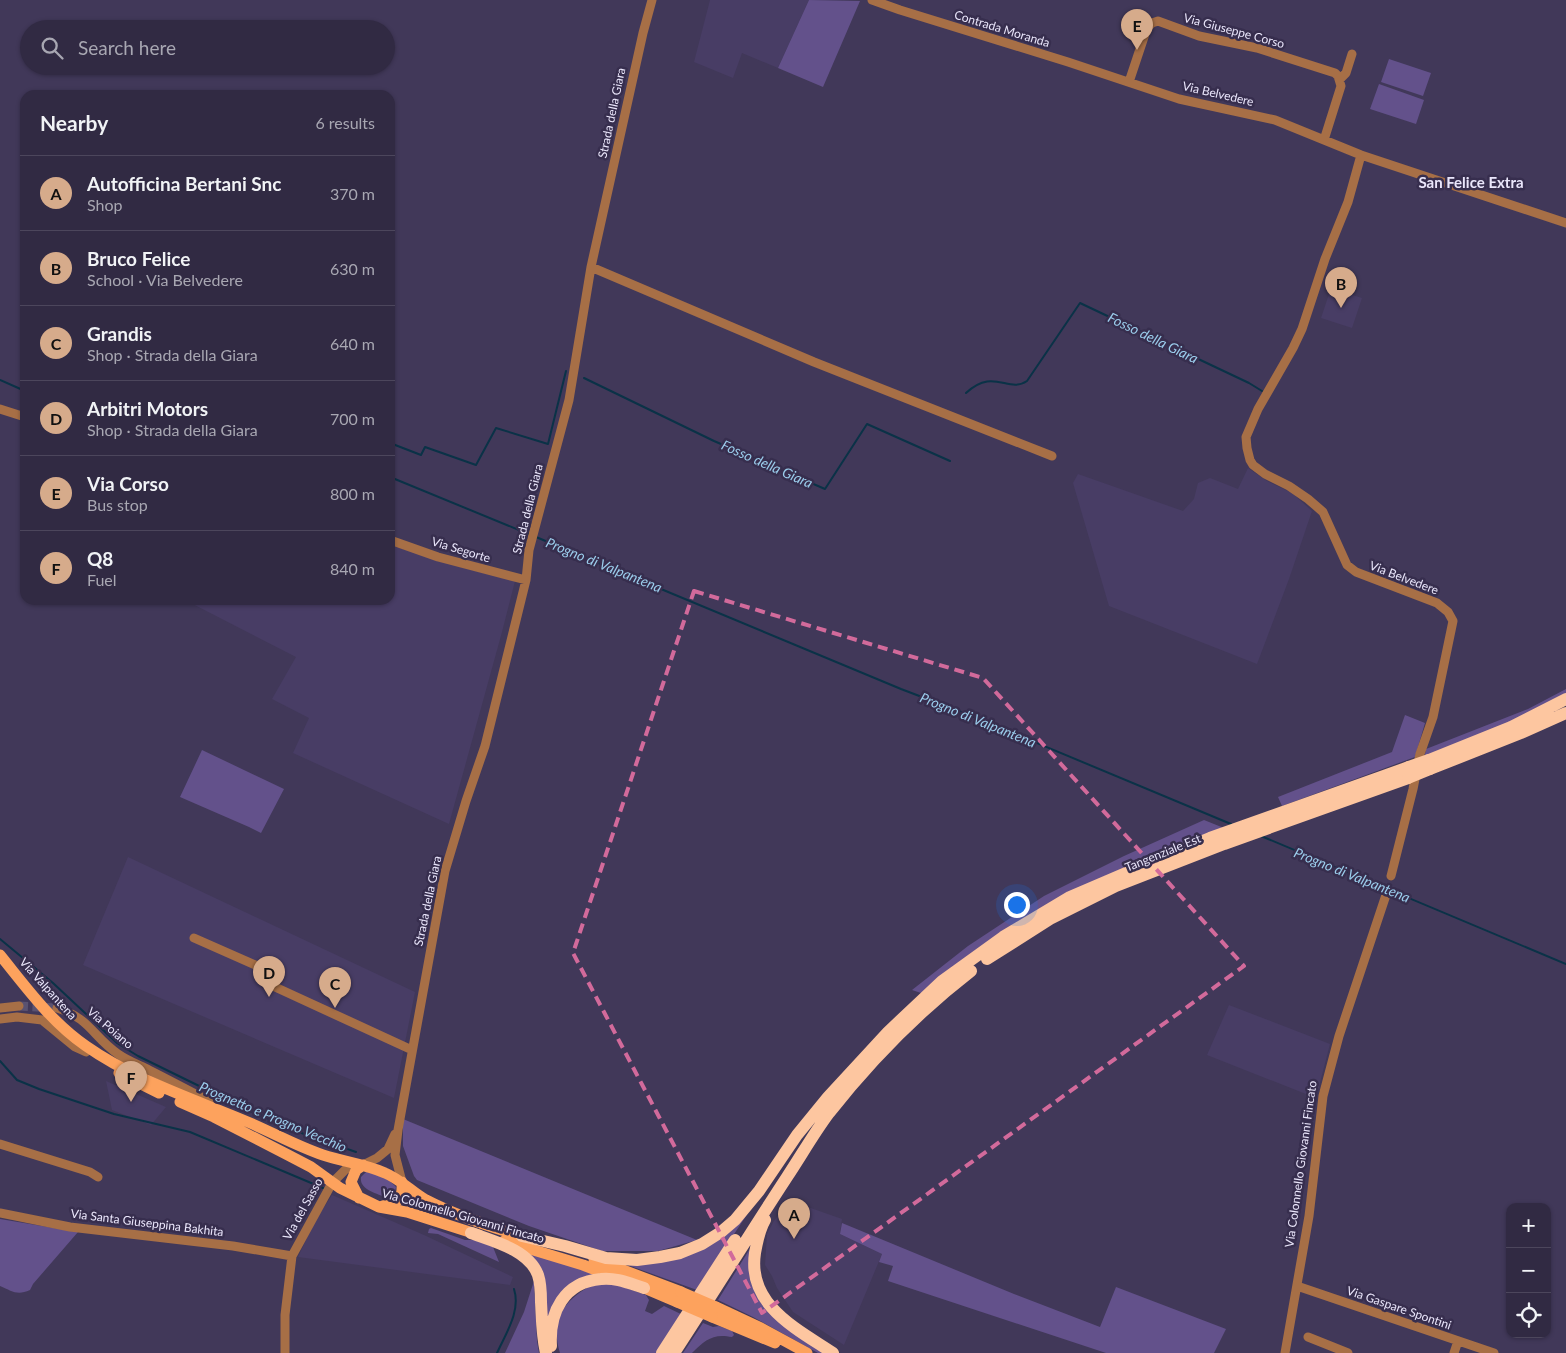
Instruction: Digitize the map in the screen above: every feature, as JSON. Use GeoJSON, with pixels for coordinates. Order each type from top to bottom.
{"type":"FeatureCollection","features":[{"type":"Feature","properties":{"kind":"highway","name":"Tangenziale Est"},"geometry":{"type":"LineString","coordinates":[[828,1114],[899,1035],[949,988],[983,961],[1050,919],[1116,886],[1303,815],[1429,764],[1566,699]]}},
{"type":"Feature","properties":{"kind":"highway","name":"Tangenziale Est"},"geometry":{"type":"LineString","coordinates":[[1429,764],[1521,733],[1566,713]]}},
{"type":"Feature","properties":{"kind":"highway","name":"Tangenziale Est"},"geometry":{"type":"LineString","coordinates":[[828,1097],[888,1032],[942,981],[1003,938],[1070,897],[1210,838],[1289,809],[1409,772]]}},
{"type":"Feature","properties":{"kind":"highway"},"geometry":{"type":"LineString","coordinates":[[522,1236],[606,1258],[637,1260],[660,1258],[680,1253],[702,1244],[735,1220],[759,1191],[797,1135],[828,1097]]}},
{"type":"Feature","properties":{"kind":"highway"},"geometry":{"type":"LineString","coordinates":[[662,1353],[828,1097]]}},
{"type":"Feature","properties":{"kind":"highway"},"geometry":{"type":"LineString","coordinates":[[674,1353],[828,1114]]}},
{"type":"Feature","properties":{"kind":"highway"},"geometry":{"type":"LineString","coordinates":[[828,1114],[762,1226],[754,1261],[756,1277],[770,1307],[783,1320],[833,1353]]}},
{"type":"Feature","properties":{"kind":"highway"},"geometry":{"type":"LineString","coordinates":[[471,1232],[506,1246],[529,1260],[538,1274],[543,1341],[546,1353]]}},
{"type":"Feature","properties":{"kind":"highway"},"geometry":{"type":"LineString","coordinates":[[553,1353],[550,1335],[552,1321],[561,1301],[572,1290],[584,1282],[603,1278],[618,1280],[644,1288]]}},
{"type":"Feature","properties":{"kind":"main road","name":"Via Valpantena"},"geometry":{"type":"LineString","coordinates":[[0,955],[37,1001],[66,1030],[86,1046],[102,1055]]}},
{"type":"Feature","properties":{"kind":"main road","name":"Via Colonnello Giovanni Fincato"},"geometry":{"type":"LineString","coordinates":[[0,964],[41,1012],[86,1052],[107,1066],[138,1084],[214,1117],[311,1167],[332,1183],[359,1198],[379,1207],[407,1212],[583,1264],[644,1288],[679,1297]]}},
{"type":"Feature","properties":{"kind":"main road","name":"Via Colonnello Giovanni Fincato"},"geometry":{"type":"LineString","coordinates":[[102,1055],[118,1065],[163,1086],[323,1155],[386,1173],[402,1182],[424,1199],[452,1213],[624,1270],[796,1353]]}},
{"type":"Feature","properties":{"kind":"main road"},"geometry":{"type":"LineString","coordinates":[[359,1198],[351,1182],[356,1170],[363,1165]]}},
{"type":"Feature","properties":{"kind":"main road"},"geometry":{"type":"LineString","coordinates":[[379,1207],[392,1205],[398,1201],[401,1197],[402,1182]]}},
{"type":"Feature","properties":{"kind":"main road","name":"Via Colonnello Giovanni Fincato"},"geometry":{"type":"LineString","coordinates":[[714,1312],[761,1328],[807,1353]]}},
{"type":"Feature","properties":{"kind":"street","name":"Strada della Giara"},"geometry":{"type":"LineString","coordinates":[[402,1182],[395,1155],[398,1130],[445,871],[485,746],[526,580],[529,550],[569,400],[591,268],[652,0]]}},
{"type":"Feature","properties":{"kind":"street","name":"Contrada Moranda"},"geometry":{"type":"LineString","coordinates":[[872,0],[1068,62]]}},
{"type":"Feature","properties":{"kind":"street","name":"Via Giuseppe Corso"},"geometry":{"type":"LineString","coordinates":[[1129,82],[1148,28],[1152,23],[1158,21],[1199,36],[1257,48],[1335,74],[1340,79]]}},
{"type":"Feature","properties":{"kind":"street"},"geometry":{"type":"LineString","coordinates":[[1324,140],[1341,86],[1340,79],[1346,74],[1352,54]]}},
{"type":"Feature","properties":{"kind":"street","name":"Via Belvedere"},"geometry":{"type":"LineString","coordinates":[[1068,62],[1179,99],[1275,120],[1361,154],[1566,223]]}},
{"type":"Feature","properties":{"kind":"street","name":"Via Belvedere"},"geometry":{"type":"LineString","coordinates":[[1361,154],[1348,202],[1325,259],[1308,316],[1293,348],[1258,409],[1246,437],[1250,460],[1253,465],[1265,474],[1289,486],[1323,512],[1347,565],[1356,572],[1436,603],[1448,612],[1453,621],[1433,717],[1420,754],[1391,876]]}},
{"type":"Feature","properties":{"kind":"street"},"geometry":{"type":"LineString","coordinates":[[591,268],[814,362],[1052,456]]}},
{"type":"Feature","properties":{"kind":"street"},"geometry":{"type":"LineString","coordinates":[[0,408],[20,414]]}},
{"type":"Feature","properties":{"kind":"street","name":"Via Segorte"},"geometry":{"type":"LineString","coordinates":[[395,542],[438,557],[526,580]]}},
{"type":"Feature","properties":{"kind":"street","name":"Via Colonnello Giovanni Fincato"},"geometry":{"type":"LineString","coordinates":[[1285,1353],[1308,1216],[1323,1096],[1339,1036],[1386,894]]}},
{"type":"Feature","properties":{"kind":"street"},"geometry":{"type":"LineString","coordinates":[[194,938],[262,968],[262,981],[412,1050]]}},
{"type":"Feature","properties":{"kind":"street"},"geometry":{"type":"LineString","coordinates":[[0,1008],[20,1006]]}},
{"type":"Feature","properties":{"kind":"street","name":"Via Poiano"},"geometry":{"type":"LineString","coordinates":[[57,1008],[72,1013],[84,1021],[111,1049],[128,1060],[252,1124]]}},
{"type":"Feature","properties":{"kind":"street"},"geometry":{"type":"LineString","coordinates":[[0,1019],[17,1017],[42,1020],[75,1047],[86,1052]]}},
{"type":"Feature","properties":{"kind":"street","name":"Strada della Giara"},"geometry":{"type":"LineString","coordinates":[[363,1165],[377,1158],[388,1149],[398,1130]]}},
{"type":"Feature","properties":{"kind":"street"},"geometry":{"type":"LineString","coordinates":[[0,1144],[90,1172],[98,1177]]}},
{"type":"Feature","properties":{"kind":"street","name":"Via del Sasso"},"geometry":{"type":"LineString","coordinates":[[285,1353],[285,1315],[292,1256],[332,1183],[346,1169],[363,1165]]}},
{"type":"Feature","properties":{"kind":"street","name":"Via Santa Giuseppina Bakhita"},"geometry":{"type":"LineString","coordinates":[[0,1213],[70,1227],[233,1246],[292,1256]]}},
{"type":"Feature","properties":{"kind":"street","name":"Via Gaspare Spontini"},"geometry":{"type":"LineString","coordinates":[[1296,1286],[1494,1353]]}},
{"type":"Feature","properties":{"kind":"street"},"geometry":{"type":"LineString","coordinates":[[1308,1337],[1348,1353]]}},
{"type":"Feature","properties":{"kind":"street"},"geometry":{"type":"LineString","coordinates":[[1454,1353],[1458,1341]]}},
{"type":"Feature","properties":{"kind":"highlighted area"},"geometry":{"type":"Polygon","coordinates":[[[694,591],[983,678],[1244,966],[762,1313],[573,953],[694,591]]]}},
{"type":"Feature","properties":{"kind":"shaded area"},"geometry":{"type":"Polygon","coordinates":[[[710,0],[809,0],[778,68],[742,53],[733,78],[694,62],[710,0]]]}},
{"type":"Feature","properties":{"kind":"shaded area"},"geometry":{"type":"Polygon","coordinates":[[[809,0],[860,1],[823,87],[778,68],[809,0]]]}},
{"type":"Feature","properties":{"kind":"shaded area"},"geometry":{"type":"Polygon","coordinates":[[[1389,59],[1431,73],[1423,96],[1381,82],[1389,59]]]}},
{"type":"Feature","properties":{"kind":"shaded area"},"geometry":{"type":"Polygon","coordinates":[[[1379,84],[1424,100],[1416,124],[1370,109],[1379,84]]]}},
{"type":"Feature","properties":{"kind":"shaded area"},"geometry":{"type":"Polygon","coordinates":[[[1331,288],[1362,298],[1352,328],[1321,318],[1331,288]]]}},
{"type":"Feature","properties":{"kind":"shaded area"},"geometry":{"type":"Polygon","coordinates":[[[1248,468],[1267,481],[1292,493],[1312,511],[1257,664],[1109,606],[1073,483],[1078,474],[1183,511],[1194,499],[1198,483],[1210,478],[1238,489],[1248,468]]]}},
{"type":"Feature","properties":{"kind":"shaded area"},"geometry":{"type":"Polygon","coordinates":[[[395,547],[471,570],[515,581],[449,824],[293,753],[309,718],[272,699],[296,657],[195,605],[395,605],[395,547]]]}},
{"type":"Feature","properties":{"kind":"shaded area"},"geometry":{"type":"Polygon","coordinates":[[[1566,689],[1566,700],[1424,759],[1426,749],[1528,709],[1566,689]]]}},
{"type":"Feature","properties":{"kind":"shaded area"},"geometry":{"type":"Polygon","coordinates":[[[1405,715],[1425,723],[1415,757],[1282,806],[1278,797],[1392,752],[1405,715]]]}},
{"type":"Feature","properties":{"kind":"shaded area"},"geometry":{"type":"Polygon","coordinates":[[[202,750],[284,789],[261,833],[180,797],[202,750]]]}},
{"type":"Feature","properties":{"kind":"shaded area"},"geometry":{"type":"Polygon","coordinates":[[[1204,820],[1229,830],[1139,863],[924,994],[912,990],[968,946],[1044,896],[1124,856],[1204,820]]]}},
{"type":"Feature","properties":{"kind":"shaded area"},"geometry":{"type":"Polygon","coordinates":[[[128,857],[415,992],[394,1098],[83,965],[128,857]]]}},
{"type":"Feature","properties":{"kind":"shaded area"},"geometry":{"type":"Polygon","coordinates":[[[1229,1005],[1330,1044],[1316,1098],[1207,1055],[1229,1005]]]}},
{"type":"Feature","properties":{"kind":"shaded area"},"geometry":{"type":"Polygon","coordinates":[[[106,1081],[166,1107],[151,1125],[112,1110],[106,1081]]]}},
{"type":"Feature","properties":{"kind":"shaded area"},"geometry":{"type":"Polygon","coordinates":[[[403,1119],[697,1240],[658,1251],[602,1251],[529,1226],[417,1180],[403,1146],[403,1119]]]}},
{"type":"Feature","properties":{"kind":"shaded area"},"geometry":{"type":"Polygon","coordinates":[[[366,1172],[382,1176],[390,1181],[396,1187],[393,1194],[387,1198],[366,1188],[361,1181],[361,1177],[366,1172]]]}},
{"type":"Feature","properties":{"kind":"shaded area"},"geometry":{"type":"Polygon","coordinates":[[[332,1195],[424,1235],[513,1277],[510,1285],[298,1257],[315,1221],[332,1195]]]}},
{"type":"Feature","properties":{"kind":"shaded area"},"geometry":{"type":"Polygon","coordinates":[[[788,1200],[842,1219],[840,1234],[882,1254],[844,1345],[793,1312],[765,1265],[767,1234],[788,1200]]]}},
{"type":"Feature","properties":{"kind":"shaded area"},"geometry":{"type":"Polygon","coordinates":[[[748,1213],[697,1290],[622,1263],[666,1261],[748,1213]]]}},
{"type":"Feature","properties":{"kind":"shaded area"},"geometry":{"type":"Polygon","coordinates":[[[0,1219],[78,1232],[33,1284],[30,1290],[18,1293],[0,1286],[0,1219]]]}},
{"type":"Feature","properties":{"kind":"shaded area"},"geometry":{"type":"Polygon","coordinates":[[[842,1223],[1014,1294],[1100,1327],[1116,1287],[1226,1329],[1214,1353],[1106,1353],[888,1281],[893,1266],[879,1262],[882,1254],[840,1234],[842,1223]]]}},
{"type":"Feature","properties":{"kind":"shaded area"},"geometry":{"type":"Polygon","coordinates":[[[431,1228],[465,1240],[478,1240],[493,1247],[499,1262],[438,1234],[428,1233],[431,1228]]]}},
{"type":"Feature","properties":{"kind":"shaded area"},"geometry":{"type":"Polygon","coordinates":[[[756,1239],[761,1294],[828,1353],[818,1353],[718,1300],[756,1239]]]}},
{"type":"Feature","properties":{"kind":"shaded area"},"geometry":{"type":"Polygon","coordinates":[[[528,1250],[598,1272],[549,1317],[547,1316],[528,1250]]]}},
{"type":"Feature","properties":{"kind":"shaded area"},"geometry":{"type":"Polygon","coordinates":[[[534,1281],[539,1353],[505,1353],[524,1312],[534,1281]]]}},
{"type":"Feature","properties":{"kind":"shaded area"},"geometry":{"type":"Polygon","coordinates":[[[596,1283],[612,1283],[646,1295],[649,1300],[645,1311],[652,1314],[664,1306],[683,1315],[657,1353],[560,1353],[557,1329],[563,1310],[576,1295],[596,1283]]]}},
{"type":"Feature","properties":{"kind":"shaded area"},"geometry":{"type":"Polygon","coordinates":[[[703,1323],[732,1331],[734,1335],[732,1337],[714,1337],[705,1341],[692,1353],[683,1353],[703,1323]]]}},
{"type":"Feature","properties":{"kind":"waterway","name":"Fosso della Giara"},"geometry":{"type":"LineString","coordinates":[[966,393],[985,382],[993,381],[1013,385],[1027,381],[1080,303],[1249,383],[1262,391]]}},
{"type":"Feature","properties":{"kind":"waterway","name":"Fosso della Giara"},"geometry":{"type":"LineString","coordinates":[[395,445],[421,455],[425,447],[476,465],[496,428],[548,444],[566,371]]}},
{"type":"Feature","properties":{"kind":"waterway","name":"Fosso della Giara"},"geometry":{"type":"LineString","coordinates":[[584,378],[714,441],[825,489],[867,424],[950,461]]}},
{"type":"Feature","properties":{"kind":"waterway","name":"Progno di Valpantena"},"geometry":{"type":"LineString","coordinates":[[0,380],[20,389]]}},
{"type":"Feature","properties":{"kind":"waterway","name":"Progno di Valpantena"},"geometry":{"type":"LineString","coordinates":[[395,479],[531,535]]}},
{"type":"Feature","properties":{"kind":"waterway","name":"Progno di Valpantena"},"geometry":{"type":"LineString","coordinates":[[536,537],[1231,824]]}},
{"type":"Feature","properties":{"kind":"waterway","name":"Progno di Valpantena"},"geometry":{"type":"LineString","coordinates":[[1261,836],[1566,964]]}},
{"type":"Feature","properties":{"kind":"waterway","name":"Prognetto e Progno Vecchio"},"geometry":{"type":"LineString","coordinates":[[0,939],[53,983],[117,1043],[138,1056],[244,1108],[304,1134],[356,1152]]}},
{"type":"Feature","properties":{"kind":"waterway","name":"Prognetto e Progno Vecchio"},"geometry":{"type":"LineString","coordinates":[[0,1061],[17,1080],[39,1089],[114,1114],[190,1132],[323,1188]]}},
{"type":"Feature","properties":{"kind":"waterway","name":"Prognetto e Progno Vecchio"},"geometry":{"type":"LineString","coordinates":[[497,1353],[514,1314],[516,1305],[514,1289]]}},
{"type":"Feature","properties":{"kind":"tunnel"},"geometry":{"type":"LineString","coordinates":[[19,1006],[57,1008]]}},
{"type":"Feature","properties":{"kind":"place","name":"Via Corso"},"geometry":{"type":"Point","coordinates":[1137,50]}},
{"type":"Feature","properties":{"kind":"place","name":"Bruco Felice"},"geometry":{"type":"Point","coordinates":[1341,308]}},
{"type":"Feature","properties":{"kind":"place","name":"Arbitri Motors"},"geometry":{"type":"Point","coordinates":[269,997]}},
{"type":"Feature","properties":{"kind":"place","name":"Grandis"},"geometry":{"type":"Point","coordinates":[335,1008]}},
{"type":"Feature","properties":{"kind":"place","name":"Q8"},"geometry":{"type":"Point","coordinates":[131,1102]}},
{"type":"Feature","properties":{"kind":"place","name":"Autofficina Bertani Snc"},"geometry":{"type":"Point","coordinates":[794,1239]}},
{"type":"Feature","properties":{"kind":"district","name":"San Felice Extra"},"geometry":{"type":"Point","coordinates":[1471,183]}}]}
